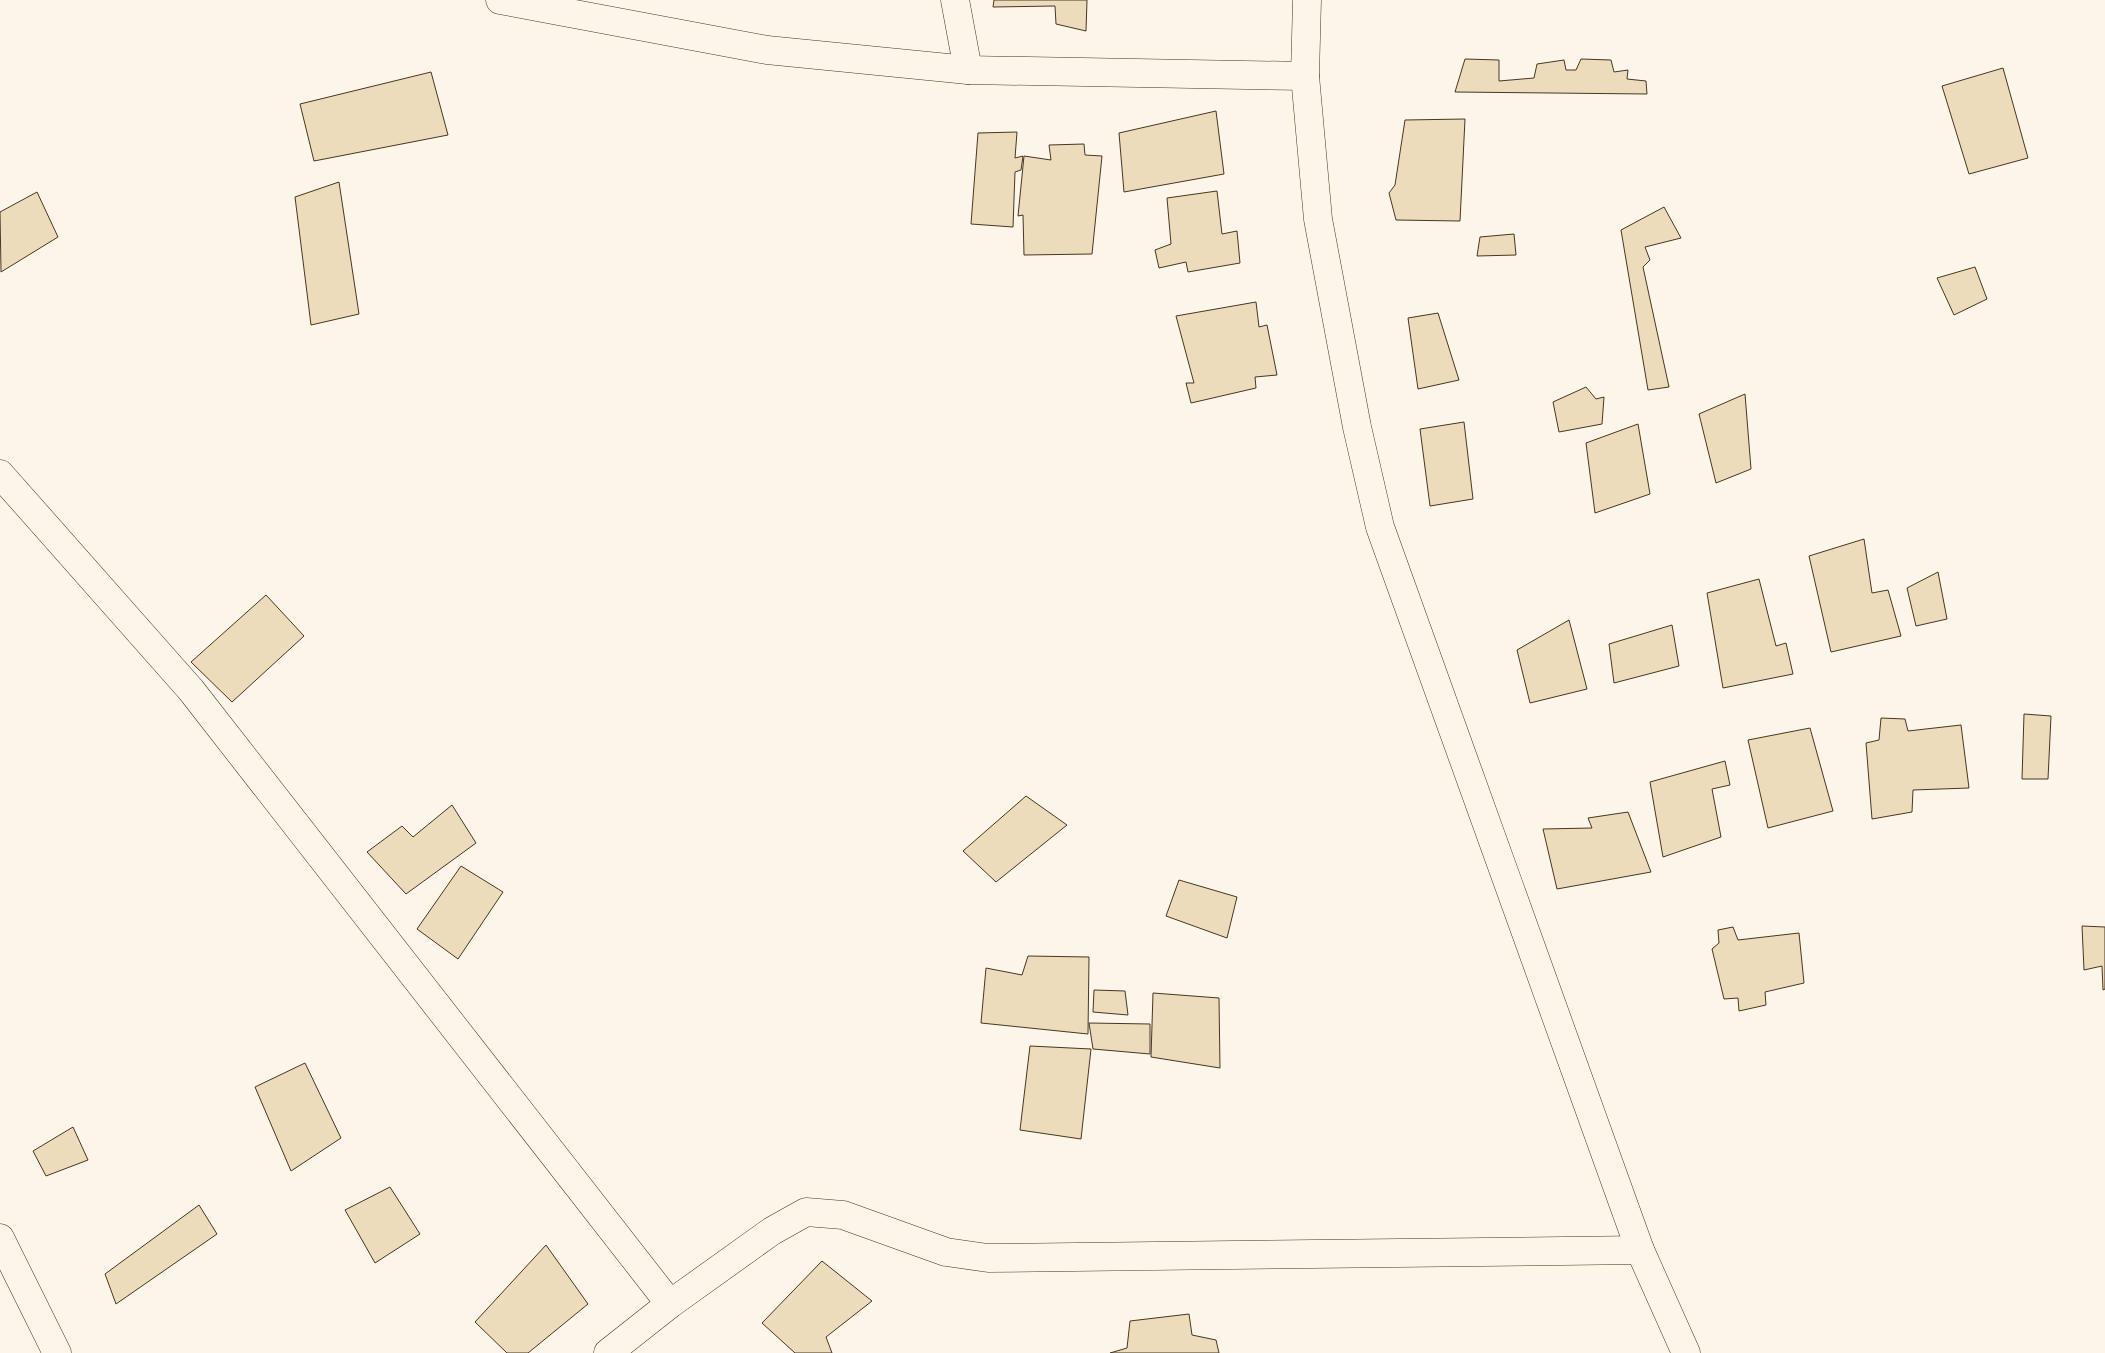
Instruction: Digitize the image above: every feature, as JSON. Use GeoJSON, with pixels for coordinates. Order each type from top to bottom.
{"type":"FeatureCollection","features":[{"type":"Feature","properties":{"kind":"street"},"geometry":{"type":"LineString","coordinates":[[500,0],[767,50],[968,70],[1306,76]]}},
{"type":"Feature","properties":{"kind":"street"},"geometry":{"type":"LineString","coordinates":[[955,0],[968,70]]}},
{"type":"Feature","properties":{"kind":"street"},"geometry":{"type":"LineString","coordinates":[[1307,0],[1306,76],[1318,219],[1357,427],[1380,527],[1640,1250],[1686,1353]]}},
{"type":"Feature","properties":{"kind":"street"},"geometry":{"type":"LineString","coordinates":[[0,474],[191,690],[670,1304]]}},
{"type":"Feature","properties":{"kind":"street"},"geometry":{"type":"LineString","coordinates":[[608,1353],[670,1304],[772,1231],[806,1212],[843,1216],[946,1252],[988,1258],[1640,1250]]}},
{"type":"Feature","properties":{"kind":"street"},"geometry":{"type":"LineString","coordinates":[[0,1238],[57,1353]]}},
{"type":"Feature","properties":{"kind":"building"},"geometry":{"type":"Polygon","coordinates":[[[994,0],[1087,0],[1086,31],[1056,24],[1055,6],[993,7],[994,0]]]}},
{"type":"Feature","properties":{"kind":"building"},"geometry":{"type":"Polygon","coordinates":[[[1465,59],[1499,60],[1499,81],[1534,78],[1537,64],[1564,60],[1566,70],[1576,70],[1581,59],[1611,60],[1614,72],[1628,70],[1627,79],[1646,81],[1647,94],[1455,92],[1465,59]]]}},
{"type":"Feature","properties":{"kind":"building"},"geometry":{"type":"Polygon","coordinates":[[[2003,68],[2028,158],[1969,174],[1942,86],[2003,68]]]}},
{"type":"Feature","properties":{"kind":"building"},"geometry":{"type":"Polygon","coordinates":[[[431,72],[448,135],[314,161],[300,104],[431,72]]]}},
{"type":"Feature","properties":{"kind":"building"},"geometry":{"type":"Polygon","coordinates":[[[1216,111],[1224,174],[1124,192],[1119,133],[1216,111]]]}},
{"type":"Feature","properties":{"kind":"building"},"geometry":{"type":"Polygon","coordinates":[[[1465,119],[1460,221],[1396,220],[1389,193],[1395,185],[1405,120],[1465,119]]]}},
{"type":"Feature","properties":{"kind":"building"},"geometry":{"type":"Polygon","coordinates":[[[1017,132],[1015,158],[1023,156],[1021,170],[1015,172],[1013,227],[971,224],[978,133],[1017,132]]]}},
{"type":"Feature","properties":{"kind":"building"},"geometry":{"type":"Polygon","coordinates":[[[1084,144],[1085,155],[1102,156],[1092,254],[1024,255],[1023,215],[1018,216],[1024,156],[1051,160],[1049,145],[1084,144]]]}},
{"type":"Feature","properties":{"kind":"building"},"geometry":{"type":"Polygon","coordinates":[[[339,182],[359,314],[311,325],[295,197],[339,182]]]}},
{"type":"Feature","properties":{"kind":"building"},"geometry":{"type":"Polygon","coordinates":[[[1217,191],[1222,234],[1237,231],[1240,263],[1188,272],[1186,262],[1159,268],[1155,250],[1171,244],[1167,198],[1217,191]]]}},
{"type":"Feature","properties":{"kind":"building"},"geometry":{"type":"Polygon","coordinates":[[[37,192],[58,237],[1,272],[0,212],[37,192]]]}},
{"type":"Feature","properties":{"kind":"building"},"geometry":{"type":"Polygon","coordinates":[[[1664,207],[1681,238],[1645,247],[1650,260],[1643,267],[1669,387],[1648,390],[1621,230],[1664,207]]]}},
{"type":"Feature","properties":{"kind":"building"},"geometry":{"type":"Polygon","coordinates":[[[1514,234],[1516,255],[1477,256],[1480,237],[1514,234]]]}},
{"type":"Feature","properties":{"kind":"building"},"geometry":{"type":"Polygon","coordinates":[[[1975,267],[1987,299],[1954,315],[1937,278],[1975,267]]]}},
{"type":"Feature","properties":{"kind":"building"},"geometry":{"type":"Polygon","coordinates":[[[1256,302],[1259,327],[1267,325],[1277,375],[1255,377],[1256,388],[1191,403],[1186,383],[1194,383],[1176,316],[1256,302]]]}},
{"type":"Feature","properties":{"kind":"building"},"geometry":{"type":"Polygon","coordinates":[[[1438,313],[1459,380],[1418,389],[1408,318],[1438,313]]]}},
{"type":"Feature","properties":{"kind":"building"},"geometry":{"type":"Polygon","coordinates":[[[1586,387],[1596,399],[1604,397],[1602,424],[1559,432],[1553,402],[1586,387]]]}},
{"type":"Feature","properties":{"kind":"building"},"geometry":{"type":"Polygon","coordinates":[[[1745,394],[1751,469],[1716,483],[1699,414],[1745,394]]]}},
{"type":"Feature","properties":{"kind":"building"},"geometry":{"type":"Polygon","coordinates":[[[1464,422],[1473,499],[1430,506],[1420,429],[1464,422]]]}},
{"type":"Feature","properties":{"kind":"building"},"geometry":{"type":"Polygon","coordinates":[[[1638,424],[1650,494],[1595,513],[1586,443],[1638,424]]]}},
{"type":"Feature","properties":{"kind":"building"},"geometry":{"type":"Polygon","coordinates":[[[1864,539],[1872,593],[1888,590],[1901,636],[1831,652],[1809,556],[1864,539]]]}},
{"type":"Feature","properties":{"kind":"building"},"geometry":{"type":"Polygon","coordinates":[[[1938,572],[1947,619],[1916,626],[1907,588],[1938,572]]]}},
{"type":"Feature","properties":{"kind":"building"},"geometry":{"type":"Polygon","coordinates":[[[1759,579],[1776,646],[1786,643],[1793,674],[1723,688],[1707,593],[1759,579]]]}},
{"type":"Feature","properties":{"kind":"building"},"geometry":{"type":"Polygon","coordinates":[[[266,595],[304,636],[232,702],[191,662],[266,595]]]}},
{"type":"Feature","properties":{"kind":"building"},"geometry":{"type":"Polygon","coordinates":[[[1569,620],[1587,689],[1530,703],[1517,650],[1569,620]]]}},
{"type":"Feature","properties":{"kind":"building"},"geometry":{"type":"Polygon","coordinates":[[[1672,625],[1679,666],[1614,683],[1609,644],[1672,625]]]}},
{"type":"Feature","properties":{"kind":"building"},"geometry":{"type":"Polygon","coordinates":[[[2024,714],[2051,716],[2048,779],[2022,779],[2024,714]]]}},
{"type":"Feature","properties":{"kind":"building"},"geometry":{"type":"Polygon","coordinates":[[[1881,718],[1905,719],[1908,731],[1961,725],[1969,788],[1913,790],[1912,812],[1872,819],[1866,743],[1879,740],[1881,718]]]}},
{"type":"Feature","properties":{"kind":"building"},"geometry":{"type":"Polygon","coordinates":[[[1810,728],[1833,811],[1768,828],[1748,740],[1810,728]]]}},
{"type":"Feature","properties":{"kind":"building"},"geometry":{"type":"Polygon","coordinates":[[[1725,761],[1730,785],[1712,789],[1721,837],[1663,857],[1650,782],[1725,761]]]}},
{"type":"Feature","properties":{"kind":"building"},"geometry":{"type":"Polygon","coordinates":[[[1026,796],[1067,825],[996,882],[963,851],[1026,796]]]}},
{"type":"Feature","properties":{"kind":"building"},"geometry":{"type":"Polygon","coordinates":[[[452,805],[476,843],[406,894],[367,852],[402,826],[413,837],[452,805]]]}},
{"type":"Feature","properties":{"kind":"building"},"geometry":{"type":"Polygon","coordinates":[[[1628,812],[1651,872],[1557,889],[1543,829],[1592,828],[1588,818],[1628,812]]]}},
{"type":"Feature","properties":{"kind":"building"},"geometry":{"type":"Polygon","coordinates":[[[461,866],[503,892],[458,959],[417,929],[461,866]]]}},
{"type":"Feature","properties":{"kind":"building"},"geometry":{"type":"Polygon","coordinates":[[[1179,880],[1237,897],[1227,938],[1166,916],[1179,880]]]}},
{"type":"Feature","properties":{"kind":"building"},"geometry":{"type":"Polygon","coordinates":[[[2082,926],[2105,927],[2105,989],[2103,990],[2102,966],[2084,970],[2082,926]]]}},
{"type":"Feature","properties":{"kind":"building"},"geometry":{"type":"Polygon","coordinates":[[[1733,927],[1738,940],[1799,933],[1804,983],[1765,992],[1766,1005],[1739,1011],[1738,998],[1724,999],[1712,949],[1719,943],[1718,930],[1733,927]]]}},
{"type":"Feature","properties":{"kind":"building"},"geometry":{"type":"Polygon","coordinates":[[[1028,956],[1089,957],[1088,1034],[981,1023],[986,968],[1022,975],[1028,956]]]}},
{"type":"Feature","properties":{"kind":"building"},"geometry":{"type":"Polygon","coordinates":[[[1094,990],[1125,991],[1128,1015],[1093,1012],[1094,990]]]}},
{"type":"Feature","properties":{"kind":"building"},"geometry":{"type":"Polygon","coordinates":[[[1153,993],[1219,998],[1220,1068],[1151,1057],[1153,993]]]}},
{"type":"Feature","properties":{"kind":"building"},"geometry":{"type":"Polygon","coordinates":[[[1089,1023],[1150,1024],[1150,1054],[1093,1049],[1089,1023]]]}},
{"type":"Feature","properties":{"kind":"building"},"geometry":{"type":"Polygon","coordinates":[[[1030,1046],[1091,1049],[1081,1139],[1020,1130],[1030,1046]]]}},
{"type":"Feature","properties":{"kind":"building"},"geometry":{"type":"Polygon","coordinates":[[[305,1063],[341,1138],[291,1171],[255,1087],[305,1063]]]}},
{"type":"Feature","properties":{"kind":"building"},"geometry":{"type":"Polygon","coordinates":[[[73,1127],[88,1160],[46,1176],[33,1151],[73,1127]]]}},
{"type":"Feature","properties":{"kind":"building"},"geometry":{"type":"Polygon","coordinates":[[[390,1187],[420,1234],[375,1263],[345,1210],[390,1187]]]}},
{"type":"Feature","properties":{"kind":"building"},"geometry":{"type":"Polygon","coordinates":[[[199,1205],[217,1234],[116,1304],[105,1274],[199,1205]]]}},
{"type":"Feature","properties":{"kind":"building"},"geometry":{"type":"Polygon","coordinates":[[[546,1245],[588,1304],[528,1353],[507,1353],[475,1322],[546,1245]]]}},
{"type":"Feature","properties":{"kind":"building"},"geometry":{"type":"Polygon","coordinates":[[[822,1261],[872,1301],[826,1337],[832,1353],[795,1353],[762,1323],[822,1261]]]}},
{"type":"Feature","properties":{"kind":"building"},"geometry":{"type":"Polygon","coordinates":[[[1189,1314],[1192,1335],[1216,1340],[1219,1353],[1110,1353],[1127,1348],[1130,1321],[1189,1314]]]}}]}
